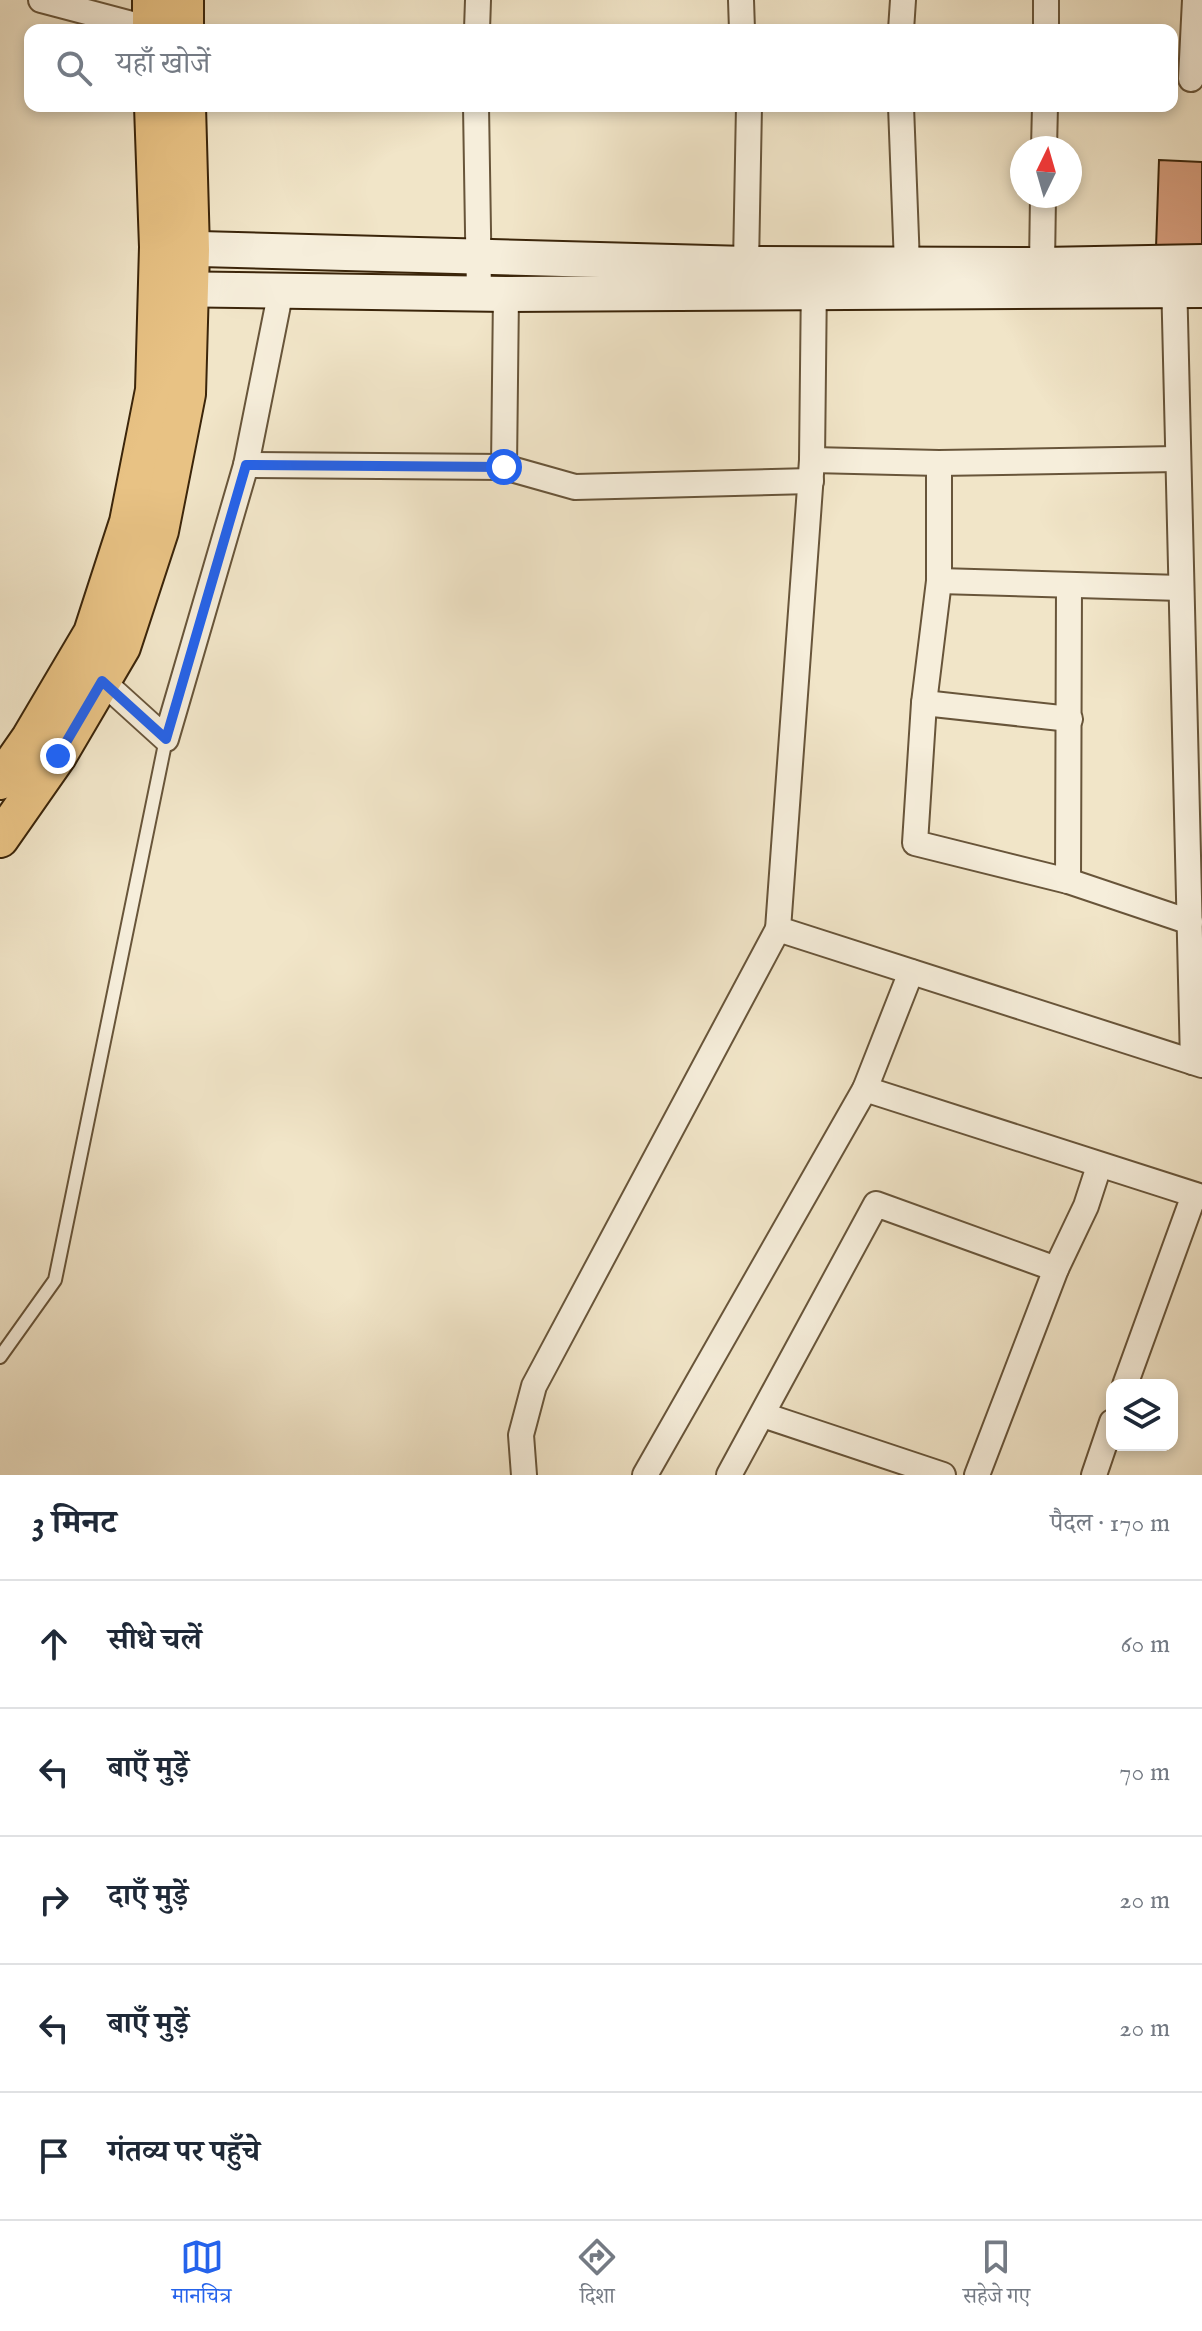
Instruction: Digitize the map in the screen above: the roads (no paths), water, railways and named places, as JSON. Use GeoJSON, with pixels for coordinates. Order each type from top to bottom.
{"type":"FeatureCollection","features":[{"type":"Feature","properties":{"kind":"main road"},"geometry":{"type":"LineString","coordinates":[[151,0],[151,24]]}},
{"type":"Feature","properties":{"kind":"main road"},"geometry":{"type":"LineString","coordinates":[[185,0],[185,24]]}},
{"type":"Feature","properties":{"kind":"main road"},"geometry":{"type":"LineString","coordinates":[[154,112],[175,249]]}},
{"type":"Feature","properties":{"kind":"main road"},"geometry":{"type":"LineString","coordinates":[[0,839],[58,756],[122,647],[160,531],[187,394],[174,290],[186,112]]}},
{"type":"Feature","properties":{"kind":"main road"},"geometry":{"type":"LineString","coordinates":[[0,781],[30,738],[92,633],[128,522],[174,290]]}},
{"type":"Feature","properties":{"kind":"street"},"geometry":{"type":"LineString","coordinates":[[41,0],[129,24]]}},
{"type":"Feature","properties":{"kind":"street"},"geometry":{"type":"LineString","coordinates":[[477,24],[478,0]]}},
{"type":"Feature","properties":{"kind":"street"},"geometry":{"type":"LineString","coordinates":[[741,0],[742,24]]}},
{"type":"Feature","properties":{"kind":"street"},"geometry":{"type":"LineString","coordinates":[[901,24],[903,0]]}},
{"type":"Feature","properties":{"kind":"street"},"geometry":{"type":"LineString","coordinates":[[1046,0],[1046,24]]}},
{"type":"Feature","properties":{"kind":"street"},"geometry":{"type":"LineString","coordinates":[[1188,78],[1195,0]]}},
{"type":"Feature","properties":{"kind":"street"},"geometry":{"type":"LineString","coordinates":[[476,112],[476,258],[492,294],[504,467]]}},
{"type":"Feature","properties":{"kind":"street"},"geometry":{"type":"LineString","coordinates":[[746,264],[749,112]]}},
{"type":"Feature","properties":{"kind":"street"},"geometry":{"type":"LineString","coordinates":[[901,112],[907,264]]}},
{"type":"Feature","properties":{"kind":"street"},"geometry":{"type":"LineString","coordinates":[[1044,136],[1045,112]]}},
{"type":"Feature","properties":{"kind":"street"},"geometry":{"type":"LineString","coordinates":[[1042,265],[1043,208]]}},
{"type":"Feature","properties":{"kind":"street"},"geometry":{"type":"LineString","coordinates":[[175,249],[746,264],[814,276],[907,264],[1042,265],[1188,276]]}},
{"type":"Feature","properties":{"kind":"street"},"geometry":{"type":"LineString","coordinates":[[524,1475],[521,1435],[534,1386],[778,929],[812,471],[814,276]]}},
{"type":"Feature","properties":{"kind":"street"},"geometry":{"type":"LineString","coordinates":[[174,290],[492,294],[814,276],[1188,276]]}},
{"type":"Feature","properties":{"kind":"street"},"geometry":{"type":"LineString","coordinates":[[778,929],[1197,1064],[1190,922],[1194,801],[1193,683],[1181,588],[1177,459],[1188,276]]}},
{"type":"Feature","properties":{"kind":"street"},"geometry":{"type":"LineString","coordinates":[[102,681],[166,739],[246,465],[281,290]]}},
{"type":"Feature","properties":{"kind":"street"},"geometry":{"type":"LineString","coordinates":[[246,465],[504,467],[575,487],[939,463],[1177,459]]}},
{"type":"Feature","properties":{"kind":"street"},"geometry":{"type":"LineString","coordinates":[[939,463],[939,581],[924,703],[915,843],[1068,881],[1190,922]]}},
{"type":"Feature","properties":{"kind":"street"},"geometry":{"type":"LineString","coordinates":[[939,581],[1181,588]]}},
{"type":"Feature","properties":{"kind":"street"},"geometry":{"type":"LineString","coordinates":[[1068,881],[1069,587]]}},
{"type":"Feature","properties":{"kind":"street"},"geometry":{"type":"LineString","coordinates":[[924,703],[1070,719]]}},
{"type":"Feature","properties":{"kind":"street"},"geometry":{"type":"LineString","coordinates":[[645,1475],[865,1089],[911,972]]}},
{"type":"Feature","properties":{"kind":"street"},"geometry":{"type":"LineString","coordinates":[[865,1089],[1198,1196],[1127,1379]]}},
{"type":"Feature","properties":{"kind":"street"},"geometry":{"type":"LineString","coordinates":[[977,1475],[1056,1269],[1086,1206],[1099,1166]]}},
{"type":"Feature","properties":{"kind":"street"},"geometry":{"type":"LineString","coordinates":[[729,1475],[876,1204],[1056,1269]]}},
{"type":"Feature","properties":{"kind":"street"},"geometry":{"type":"LineString","coordinates":[[763,1415],[943,1475]]}},
{"type":"Feature","properties":{"kind":"street"},"geometry":{"type":"LineString","coordinates":[[1094,1475],[1106,1440]]}},
{"type":"Feature","properties":{"kind":"lane"},"geometry":{"type":"LineString","coordinates":[[0,1357],[55,1280],[166,739]]}}]}
